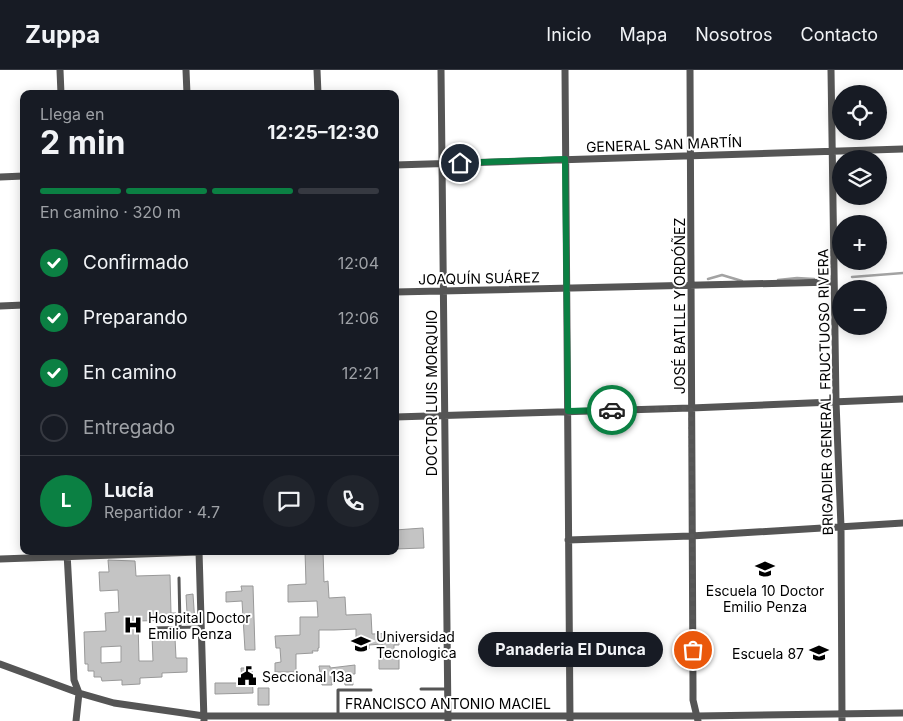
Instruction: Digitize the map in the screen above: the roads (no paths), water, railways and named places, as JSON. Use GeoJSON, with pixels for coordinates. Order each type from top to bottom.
{"type":"FeatureCollection","features":[{"type":"Feature","properties":{"kind":"street"},"geometry":{"type":"LineString","coordinates":[[60,70],[61,90]]}},
{"type":"Feature","properties":{"kind":"street"},"geometry":{"type":"LineString","coordinates":[[186,70],[187,90]]}},
{"type":"Feature","properties":{"kind":"street"},"geometry":{"type":"LineString","coordinates":[[317,70],[318,90]]}},
{"type":"Feature","properties":{"kind":"street","name":"DOCTOR LUIS MORQUIO"},"geometry":{"type":"LineString","coordinates":[[441,70],[443,415],[448,719]]}},
{"type":"Feature","properties":{"kind":"street"},"geometry":{"type":"LineString","coordinates":[[565,70],[570,718]]}},
{"type":"Feature","properties":{"kind":"street","name":"JOSÉ BATLLE Y ORDÓÑEZ"},"geometry":{"type":"LineString","coordinates":[[690,70],[693,700],[698,718]]}},
{"type":"Feature","properties":{"kind":"street","name":"BRIGADIER GENERAL FRUCTUOSO RIVERA"},"geometry":{"type":"LineString","coordinates":[[831,70],[832,152]]}},
{"type":"Feature","properties":{"kind":"street","name":"GENERAL SAN MARTÍN"},"geometry":{"type":"LineString","coordinates":[[887,150],[903,150]]}},
{"type":"Feature","properties":{"kind":"street","name":"GENERAL SAN MARTÍN"},"geometry":{"type":"LineString","coordinates":[[399,165],[832,152]]}},
{"type":"Feature","properties":{"kind":"street"},"geometry":{"type":"LineString","coordinates":[[0,177],[20,176]]}},
{"type":"Feature","properties":{"kind":"street","name":"BRIGADIER GENERAL FRUCTUOSO RIVERA"},"geometry":{"type":"LineString","coordinates":[[833,205],[834,280]]}},
{"type":"Feature","properties":{"kind":"street","name":"JOAQUÍN SUÁREZ"},"geometry":{"type":"LineString","coordinates":[[399,292],[832,282]]}},
{"type":"Feature","properties":{"kind":"street"},"geometry":{"type":"LineString","coordinates":[[0,306],[20,305]]}},
{"type":"Feature","properties":{"kind":"street","name":"BRIGADIER GENERAL FRUCTUOSO RIVERA"},"geometry":{"type":"LineString","coordinates":[[835,335],[840,528],[842,721]]}},
{"type":"Feature","properties":{"kind":"street"},"geometry":{"type":"LineString","coordinates":[[399,417],[903,399]]}},
{"type":"Feature","properties":{"kind":"street"},"geometry":{"type":"LineString","coordinates":[[568,540],[691,536],[903,523]]}},
{"type":"Feature","properties":{"kind":"street"},"geometry":{"type":"LineString","coordinates":[[0,559],[45,555]]}},
{"type":"Feature","properties":{"kind":"street"},"geometry":{"type":"LineString","coordinates":[[67,555],[74,680],[79,693],[76,721]]}},
{"type":"Feature","properties":{"kind":"street"},"geometry":{"type":"LineString","coordinates":[[199,555],[204,719]]}},
{"type":"Feature","properties":{"kind":"street","name":"FRANCISCO ANTONIO MACIEL"},"geometry":{"type":"LineString","coordinates":[[0,664],[79,693],[114,703],[204,719],[338,716],[448,719],[707,718],[841,713],[903,713]]}},
{"type":"Feature","properties":{"kind":"lane"},"geometry":{"type":"LineString","coordinates":[[178,578],[180,627]]}},
{"type":"Feature","properties":{"kind":"lane"},"geometry":{"type":"LineString","coordinates":[[151,628],[202,627]]}},
{"type":"Feature","properties":{"kind":"lane"},"geometry":{"type":"LineString","coordinates":[[422,689],[448,689]]}},
{"type":"Feature","properties":{"kind":"lane"},"geometry":{"type":"LineString","coordinates":[[338,716],[338,690],[371,690]]}},
{"type":"Feature","properties":{"kind":"waterway"},"geometry":{"type":"LineString","coordinates":[[852,277],[903,273]]}},
{"type":"Feature","properties":{"kind":"waterway"},"geometry":{"type":"LineString","coordinates":[[708,279],[722,275],[742,281]]}},
{"type":"Feature","properties":{"kind":"waterway"},"geometry":{"type":"LineString","coordinates":[[778,280],[814,279]]}},
{"type":"Feature","properties":{"kind":"place","name":"Escuela 10 Doctor Emilio Penza"},"geometry":{"type":"Point","coordinates":[765,569]}},
{"type":"Feature","properties":{"kind":"place","name":"Hospital Doctor Emilio Penza"},"geometry":{"type":"Point","coordinates":[133,625]}},
{"type":"Feature","properties":{"kind":"place","name":"Universidad Tecnologica"},"geometry":{"type":"Point","coordinates":[361,644]}},
{"type":"Feature","properties":{"kind":"place","name":"Panaderia El Dunca"},"geometry":{"type":"Point","coordinates":[693,650]}},
{"type":"Feature","properties":{"kind":"place","name":"Escuela 87"},"geometry":{"type":"Point","coordinates":[819,653]}},
{"type":"Feature","properties":{"kind":"place","name":"Seccional 13a"},"geometry":{"type":"Point","coordinates":[247,676]}}]}
